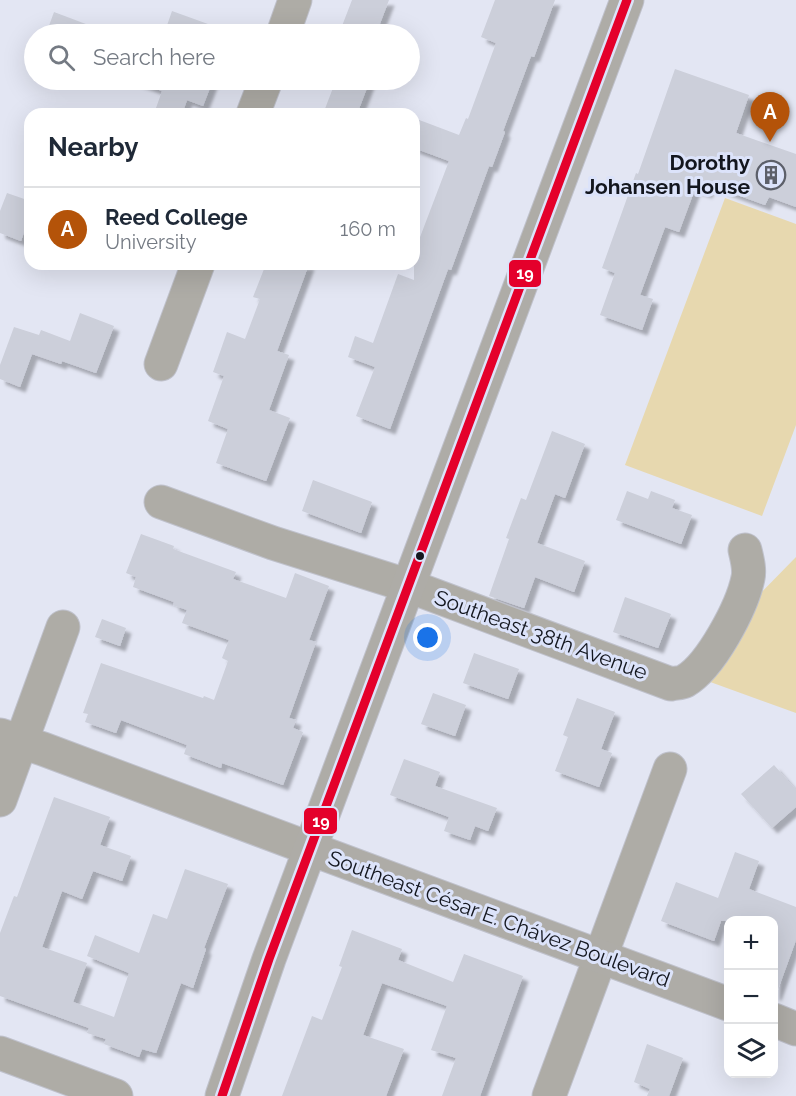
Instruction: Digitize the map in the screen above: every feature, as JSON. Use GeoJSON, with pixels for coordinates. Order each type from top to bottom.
{"type":"FeatureCollection","features":[{"type":"Feature","properties":{"kind":"main road"},"geometry":{"type":"LineString","coordinates":[[222,1096],[269,959],[627,0]]}},
{"type":"Feature","properties":{"kind":"main road","name":"Southeast César E. Chávez Boulevard"},"geometry":{"type":"LineString","coordinates":[[311,849],[724,1002]]}},
{"type":"Feature","properties":{"kind":"main road"},"geometry":{"type":"LineString","coordinates":[[778,1022],[796,1029]]}},
{"type":"Feature","properties":{"kind":"street"},"geometry":{"type":"LineString","coordinates":[[287,24],[296,0]]}},
{"type":"Feature","properties":{"kind":"street"},"geometry":{"type":"LineString","coordinates":[[255,108],[262,90]]}},
{"type":"Feature","properties":{"kind":"street"},"geometry":{"type":"LineString","coordinates":[[161,364],[196,270]]}},
{"type":"Feature","properties":{"kind":"street","name":"Southeast 38th Avenue"},"geometry":{"type":"LineString","coordinates":[[161,502],[273,543],[409,586],[671,684],[684,682],[705,663],[725,634],[740,602],[748,576],[745,550]]}},
{"type":"Feature","properties":{"kind":"street"},"geometry":{"type":"LineString","coordinates":[[0,800],[11,738],[63,627]]}},
{"type":"Feature","properties":{"kind":"street","name":"Southeast César E. Chávez Boulevard"},"geometry":{"type":"LineString","coordinates":[[11,738],[311,849]]}},
{"type":"Feature","properties":{"kind":"street"},"geometry":{"type":"LineString","coordinates":[[549,1096],[670,769]]}},
{"type":"Feature","properties":{"kind":"street"},"geometry":{"type":"LineString","coordinates":[[0,1053],[116,1096]]}},
{"type":"Feature","properties":{"kind":"shaded area"},"geometry":{"type":"Polygon","coordinates":[[[725,198],[796,224],[796,425],[762,516],[625,465],[725,198]]]}},
{"type":"Feature","properties":{"kind":"shaded area"},"geometry":{"type":"Polygon","coordinates":[[[796,557],[796,713],[702,679],[743,611],[796,557]]]}},
{"type":"Feature","properties":{"kind":"building"},"geometry":{"type":"Polygon","coordinates":[[[352,0],[389,0],[380,24],[343,24],[352,0]]]}},
{"type":"Feature","properties":{"kind":"building"},"geometry":{"type":"Polygon","coordinates":[[[495,0],[555,0],[534,57],[531,56],[492,167],[489,166],[451,270],[448,269],[390,429],[356,416],[375,367],[348,357],[355,336],[373,343],[398,274],[414,280],[414,270],[420,270],[420,237],[449,161],[420,150],[420,120],[459,135],[466,118],[468,119],[496,43],[481,37],[495,0]]]}},
{"type":"Feature","properties":{"kind":"building"},"geometry":{"type":"Polygon","coordinates":[[[172,11],[208,24],[167,24],[172,11]]]}},
{"type":"Feature","properties":{"kind":"building"},"geometry":{"type":"Polygon","coordinates":[[[54,12],[86,24],[50,24],[54,12]]]}},
{"type":"Feature","properties":{"kind":"building"},"geometry":{"type":"Polygon","coordinates":[[[675,69],[749,95],[736,133],[796,154],[796,207],[769,197],[765,205],[710,185],[707,193],[695,189],[679,232],[665,227],[640,295],[653,299],[642,330],[600,315],[615,273],[602,268],[675,69]]]}},
{"type":"Feature","properties":{"kind":"building"},"geometry":{"type":"Polygon","coordinates":[[[159,90],[209,90],[203,106],[187,100],[184,108],[156,108],[162,91],[159,90]]]}},
{"type":"Feature","properties":{"kind":"building"},"geometry":{"type":"Polygon","coordinates":[[[332,90],[366,90],[359,108],[325,108],[332,90]]]}},
{"type":"Feature","properties":{"kind":"building"},"geometry":{"type":"Polygon","coordinates":[[[7,193],[24,199],[24,232],[21,241],[0,233],[0,211],[7,193]]]}},
{"type":"Feature","properties":{"kind":"building"},"geometry":{"type":"Polygon","coordinates":[[[264,270],[307,270],[277,351],[289,355],[269,410],[290,418],[266,481],[216,463],[228,429],[208,421],[224,376],[213,372],[227,332],[245,339],[260,299],[253,297],[264,270]]]}},
{"type":"Feature","properties":{"kind":"building"},"geometry":{"type":"Polygon","coordinates":[[[80,313],[114,326],[96,373],[62,361],[61,364],[32,354],[20,387],[0,379],[0,365],[14,327],[39,335],[41,330],[70,341],[80,313]]]}},
{"type":"Feature","properties":{"kind":"building"},"geometry":{"type":"Polygon","coordinates":[[[552,431],[585,444],[565,498],[555,494],[537,543],[585,561],[574,592],[535,577],[524,608],[489,596],[509,539],[506,538],[521,498],[526,500],[552,431]]]}},
{"type":"Feature","properties":{"kind":"building"},"geometry":{"type":"Polygon","coordinates":[[[313,480],[372,502],[361,533],[302,511],[313,480]]]}},
{"type":"Feature","properties":{"kind":"building"},"geometry":{"type":"Polygon","coordinates":[[[627,491],[648,499],[651,491],[675,500],[672,508],[692,515],[681,544],[616,520],[627,491]]]}},
{"type":"Feature","properties":{"kind":"building"},"geometry":{"type":"Polygon","coordinates":[[[141,534],[174,546],[173,549],[236,572],[233,579],[286,598],[295,573],[329,586],[309,640],[316,642],[289,718],[296,720],[293,728],[303,732],[283,785],[222,763],[221,768],[184,754],[187,745],[121,720],[116,733],[85,722],[88,714],[83,713],[101,663],[214,700],[228,661],[222,658],[229,640],[182,623],[187,610],[173,605],[174,602],[133,587],[136,577],[126,573],[141,534]]]}},
{"type":"Feature","properties":{"kind":"building"},"geometry":{"type":"Polygon","coordinates":[[[625,597],[671,614],[658,648],[613,632],[625,597]]]}},
{"type":"Feature","properties":{"kind":"building"},"geometry":{"type":"Polygon","coordinates":[[[102,619],[126,628],[120,646],[95,637],[102,619]]]}},
{"type":"Feature","properties":{"kind":"building"},"geometry":{"type":"Polygon","coordinates":[[[474,653],[519,669],[508,699],[463,683],[474,653]]]}},
{"type":"Feature","properties":{"kind":"building"},"geometry":{"type":"Polygon","coordinates":[[[433,693],[466,705],[455,736],[421,724],[433,693]]]}},
{"type":"Feature","properties":{"kind":"building"},"geometry":{"type":"Polygon","coordinates":[[[577,698],[615,712],[601,749],[612,753],[599,787],[555,771],[568,737],[563,735],[577,698]]]}},
{"type":"Feature","properties":{"kind":"building"},"geometry":{"type":"Polygon","coordinates":[[[404,759],[440,772],[435,786],[497,808],[488,831],[475,826],[470,840],[444,831],[449,817],[390,795],[404,759]]]}},
{"type":"Feature","properties":{"kind":"building"},"geometry":{"type":"Polygon","coordinates":[[[774,765],[796,790],[796,807],[772,828],[741,794],[774,765]]]}},
{"type":"Feature","properties":{"kind":"building"},"geometry":{"type":"Polygon","coordinates":[[[54,797],[110,817],[100,845],[131,856],[122,881],[93,871],[82,899],[62,891],[42,947],[87,963],[73,1002],[114,1017],[129,973],[87,956],[95,935],[139,953],[153,914],[167,919],[185,869],[228,884],[204,948],[206,949],[193,988],[181,983],[156,1053],[142,1049],[139,1057],[104,1044],[106,1039],[87,1033],[89,1028],[0,996],[0,933],[14,896],[17,897],[54,797]]]}},
{"type":"Feature","properties":{"kind":"building"},"geometry":{"type":"Polygon","coordinates":[[[735,852],[759,861],[749,889],[796,907],[796,940],[778,990],[778,916],[724,916],[724,921],[721,921],[714,941],[661,921],[676,882],[718,898],[735,852]]]}},
{"type":"Feature","properties":{"kind":"building"},"geometry":{"type":"Polygon","coordinates":[[[352,930],[402,949],[398,960],[453,982],[464,954],[523,976],[480,1096],[442,1096],[456,1058],[431,1050],[447,1006],[382,983],[363,1035],[404,1049],[386,1096],[282,1096],[312,1016],[322,1020],[342,967],[339,966],[352,930]]]}},
{"type":"Feature","properties":{"kind":"building"},"geometry":{"type":"Polygon","coordinates":[[[647,1044],[683,1058],[669,1096],[647,1096],[650,1089],[634,1082],[647,1044]]]}},
{"type":"Feature","properties":{"kind":"transit line","name":"19"},"geometry":{"type":"LineString","coordinates":[[222,1096],[269,959],[627,0]]}},
{"type":"Feature","properties":{"kind":"place","name":"Reed College"},"geometry":{"type":"Point","coordinates":[770,142]}},
{"type":"Feature","properties":{"kind":"place","name":"Dorothy Johansen House"},"geometry":{"type":"Point","coordinates":[771,175]}}]}
